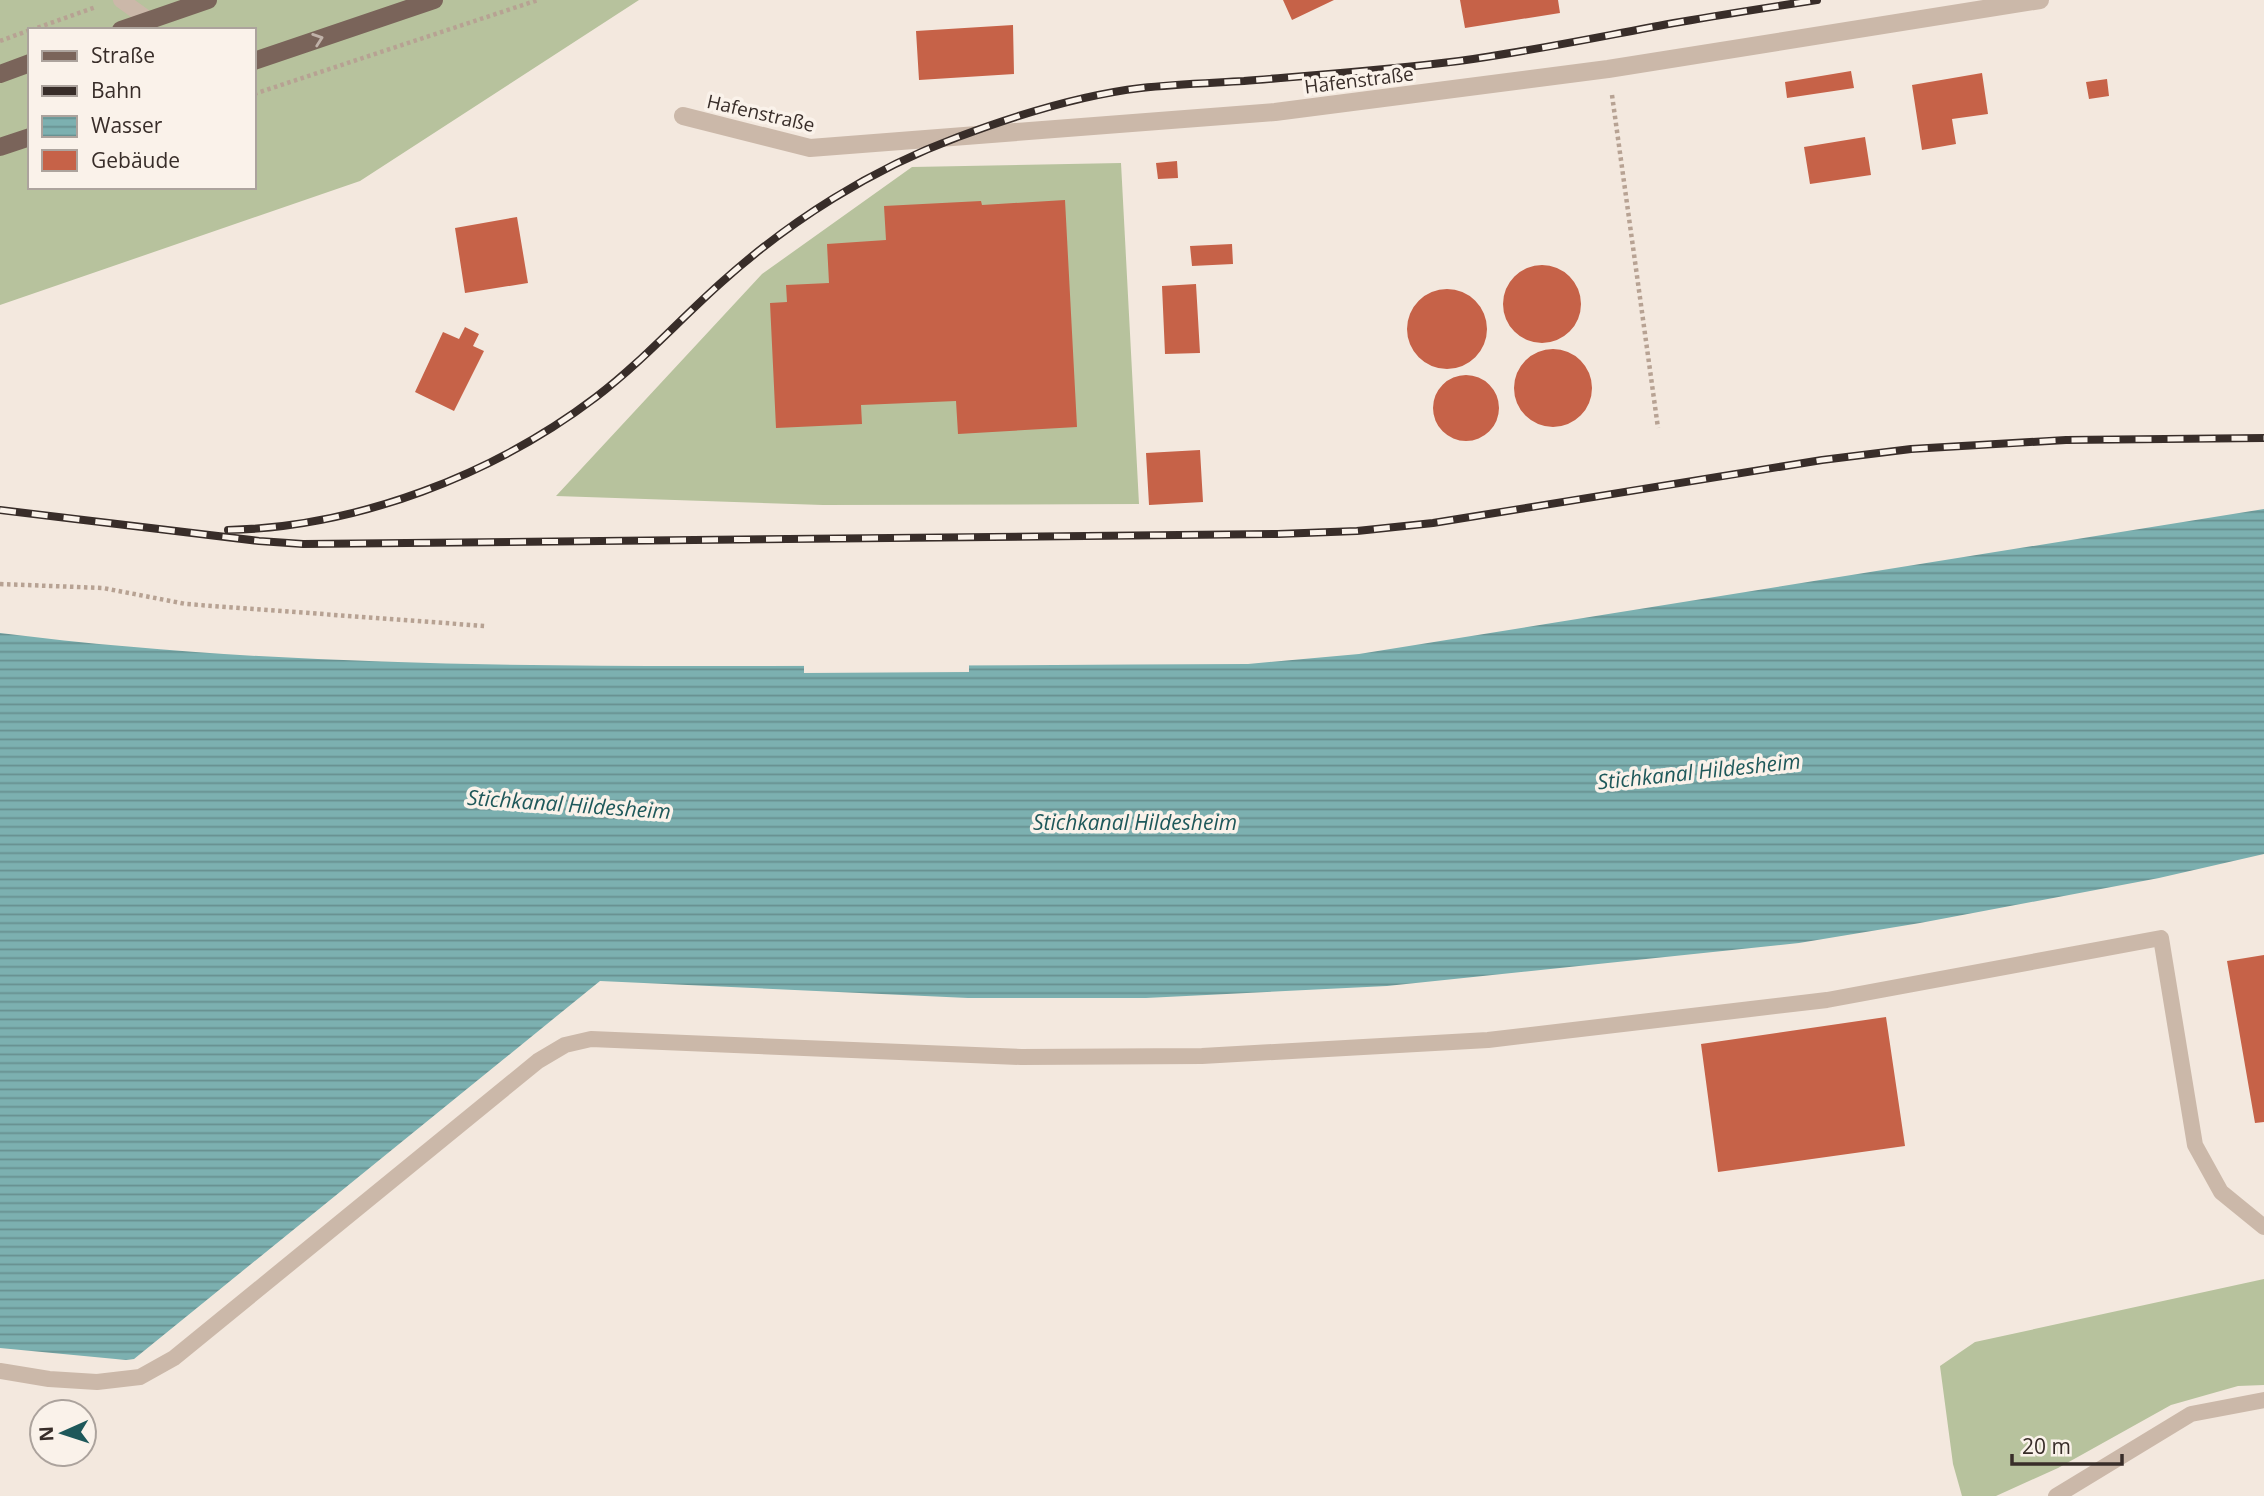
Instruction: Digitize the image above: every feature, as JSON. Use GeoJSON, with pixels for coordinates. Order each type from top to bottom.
{"type":"FeatureCollection","features":[{"type":"Feature","properties":{"kind":"main road"},"geometry":{"type":"LineString","coordinates":[[127,28],[208,0]]}},
{"type":"Feature","properties":{"kind":"main road"},"geometry":{"type":"LineString","coordinates":[[256,60],[433,0]]}},
{"type":"Feature","properties":{"kind":"main road"},"geometry":{"type":"LineString","coordinates":[[0,74],[28,64]]}},
{"type":"Feature","properties":{"kind":"main road"},"geometry":{"type":"LineString","coordinates":[[0,147],[28,137]]}},
{"type":"Feature","properties":{"kind":"street","name":"Hafenstraße"},"geometry":{"type":"LineString","coordinates":[[683,116],[810,148],[1275,112],[1608,69],[2040,0]]}},
{"type":"Feature","properties":{"kind":"lane"},"geometry":{"type":"LineString","coordinates":[[113,2],[149,20]]}},
{"type":"Feature","properties":{"kind":"lane"},"geometry":{"type":"LineString","coordinates":[[0,1371],[49,1379],[97,1382],[140,1377],[174,1358],[538,1060],[565,1045],[591,1039],[1021,1057],[1202,1056],[1488,1040],[1827,1000],[2161,937],[2195,1145],[2221,1192],[2264,1227]]}},
{"type":"Feature","properties":{"kind":"lane"},"geometry":{"type":"LineString","coordinates":[[2056,1496],[2192,1414],[2264,1400]]}},
{"type":"Feature","properties":{"kind":"path"},"geometry":{"type":"LineString","coordinates":[[256,93],[538,0]]}},
{"type":"Feature","properties":{"kind":"path"},"geometry":{"type":"LineString","coordinates":[[37,28],[113,2]]}},
{"type":"Feature","properties":{"kind":"path"},"geometry":{"type":"LineString","coordinates":[[0,41],[28,31]]}},
{"type":"Feature","properties":{"kind":"path"},"geometry":{"type":"LineString","coordinates":[[1608,69],[1658,428]]}},
{"type":"Feature","properties":{"kind":"path"},"geometry":{"type":"LineString","coordinates":[[0,584],[103,588],[186,604],[485,626]]}},
{"type":"Feature","properties":{"kind":"green space"},"geometry":{"type":"Polygon","coordinates":[[[0,0],[639,0],[360,181],[0,305],[0,0]]]}},
{"type":"Feature","properties":{"kind":"green space"},"geometry":{"type":"Polygon","coordinates":[[[1121,163],[1139,504],[823,505],[556,496],[762,274],[912,167],[1121,163]]]}},
{"type":"Feature","properties":{"kind":"green space"},"geometry":{"type":"Polygon","coordinates":[[[2264,1279],[2264,1385],[2238,1386],[2171,1405],[2058,1468],[1996,1496],[1962,1496],[1953,1464],[1940,1366],[1975,1342],[2264,1279]]]}},
{"type":"Feature","properties":{"kind":"water","name":"Stichkanal Hildesheim"},"geometry":{"type":"Polygon","coordinates":[[[2264,509],[2264,854],[2159,878],[1799,943],[1387,986],[1146,998],[968,998],[600,981],[134,1359],[0,1348],[0,633],[87,643],[260,656],[434,663],[695,666],[1248,664],[1359,654],[2264,509]]]}},
{"type":"Feature","properties":{"kind":"pier"},"geometry":{"type":"Polygon","coordinates":[[[969,662],[969,672],[804,673],[804,663],[969,662]]]}},
{"type":"Feature","properties":{"kind":"building"},"geometry":{"type":"Polygon","coordinates":[[[1283,0],[1334,0],[1292,20],[1283,0]]]}},
{"type":"Feature","properties":{"kind":"building"},"geometry":{"type":"Polygon","coordinates":[[[1460,0],[1558,0],[1560,13],[1465,28],[1460,0]]]}},
{"type":"Feature","properties":{"kind":"building"},"geometry":{"type":"Polygon","coordinates":[[[1013,25],[1014,74],[919,80],[916,31],[1013,25]]]}},
{"type":"Feature","properties":{"kind":"building"},"geometry":{"type":"Polygon","coordinates":[[[1851,71],[1854,88],[1787,98],[1785,82],[1851,71]]]}},
{"type":"Feature","properties":{"kind":"building"},"geometry":{"type":"Polygon","coordinates":[[[1982,73],[1988,114],[1952,119],[1956,144],[1922,150],[1912,85],[1982,73]]]}},
{"type":"Feature","properties":{"kind":"building"},"geometry":{"type":"Polygon","coordinates":[[[2107,79],[2109,96],[2089,99],[2086,82],[2107,79]]]}},
{"type":"Feature","properties":{"kind":"building"},"geometry":{"type":"Polygon","coordinates":[[[1865,137],[1871,175],[1810,184],[1804,147],[1865,137]]]}},
{"type":"Feature","properties":{"kind":"building"},"geometry":{"type":"Polygon","coordinates":[[[1177,161],[1178,178],[1158,179],[1156,163],[1177,161]]]}},
{"type":"Feature","properties":{"kind":"building"},"geometry":{"type":"Polygon","coordinates":[[[1065,200],[1077,427],[958,434],[956,401],[861,405],[862,424],[776,428],[770,303],[787,302],[786,285],[829,283],[827,244],[886,240],[884,206],[981,201],[982,205],[1065,200]]]}},
{"type":"Feature","properties":{"kind":"building"},"geometry":{"type":"Polygon","coordinates":[[[517,217],[528,283],[465,293],[455,228],[517,217]]]}},
{"type":"Feature","properties":{"kind":"building"},"geometry":{"type":"Polygon","coordinates":[[[1232,244],[1233,264],[1192,266],[1190,246],[1232,244]]]}},
{"type":"Feature","properties":{"kind":"building"},"geometry":{"type":"Polygon","coordinates":[[[1542,265],[1557,268],[1569,277],[1578,289],[1581,304],[1578,319],[1569,331],[1557,340],[1542,343],[1527,340],[1515,331],[1506,319],[1503,304],[1506,289],[1515,277],[1527,268],[1542,265]]]}},
{"type":"Feature","properties":{"kind":"building"},"geometry":{"type":"Polygon","coordinates":[[[1196,284],[1200,353],[1165,354],[1162,286],[1196,284]]]}},
{"type":"Feature","properties":{"kind":"building"},"geometry":{"type":"Polygon","coordinates":[[[1447,289],[1462,292],[1475,301],[1484,314],[1487,329],[1484,344],[1475,357],[1462,366],[1447,369],[1432,366],[1419,357],[1410,344],[1407,329],[1410,314],[1419,301],[1432,292],[1447,289]]]}},
{"type":"Feature","properties":{"kind":"building"},"geometry":{"type":"Polygon","coordinates":[[[465,327],[479,334],[473,346],[484,351],[454,411],[415,392],[443,332],[459,339],[465,327]]]}},
{"type":"Feature","properties":{"kind":"building"},"geometry":{"type":"Polygon","coordinates":[[[1553,349],[1568,352],[1585,366],[1592,388],[1589,403],[1575,420],[1553,427],[1538,424],[1521,410],[1514,388],[1517,373],[1531,356],[1553,349]]]}},
{"type":"Feature","properties":{"kind":"building"},"geometry":{"type":"Polygon","coordinates":[[[1466,375],[1479,378],[1489,385],[1496,395],[1499,408],[1496,421],[1489,431],[1479,438],[1466,441],[1453,438],[1443,431],[1436,421],[1433,408],[1436,395],[1443,385],[1453,378],[1466,375]]]}},
{"type":"Feature","properties":{"kind":"building"},"geometry":{"type":"Polygon","coordinates":[[[1200,450],[1203,502],[1149,505],[1146,453],[1200,450]]]}},
{"type":"Feature","properties":{"kind":"building"},"geometry":{"type":"Polygon","coordinates":[[[2264,955],[2264,1122],[2255,1123],[2227,961],[2264,955]]]}},
{"type":"Feature","properties":{"kind":"building"},"geometry":{"type":"Polygon","coordinates":[[[1886,1017],[1905,1146],[1718,1172],[1701,1044],[1886,1017]]]}},
{"type":"Feature","properties":{"kind":"railway"},"geometry":{"type":"LineString","coordinates":[[228,530],[277,527],[374,507],[469,473],[513,450],[556,425],[613,384],[723,281],[805,217],[895,164],[1002,121],[1118,91],[1459,61],[1817,0]]}},
{"type":"Feature","properties":{"kind":"railway"},"geometry":{"type":"LineString","coordinates":[[0,510],[303,544],[1278,534],[1357,531],[1433,523],[1822,460],[1911,449],[2066,440],[2264,438]]}}]}
